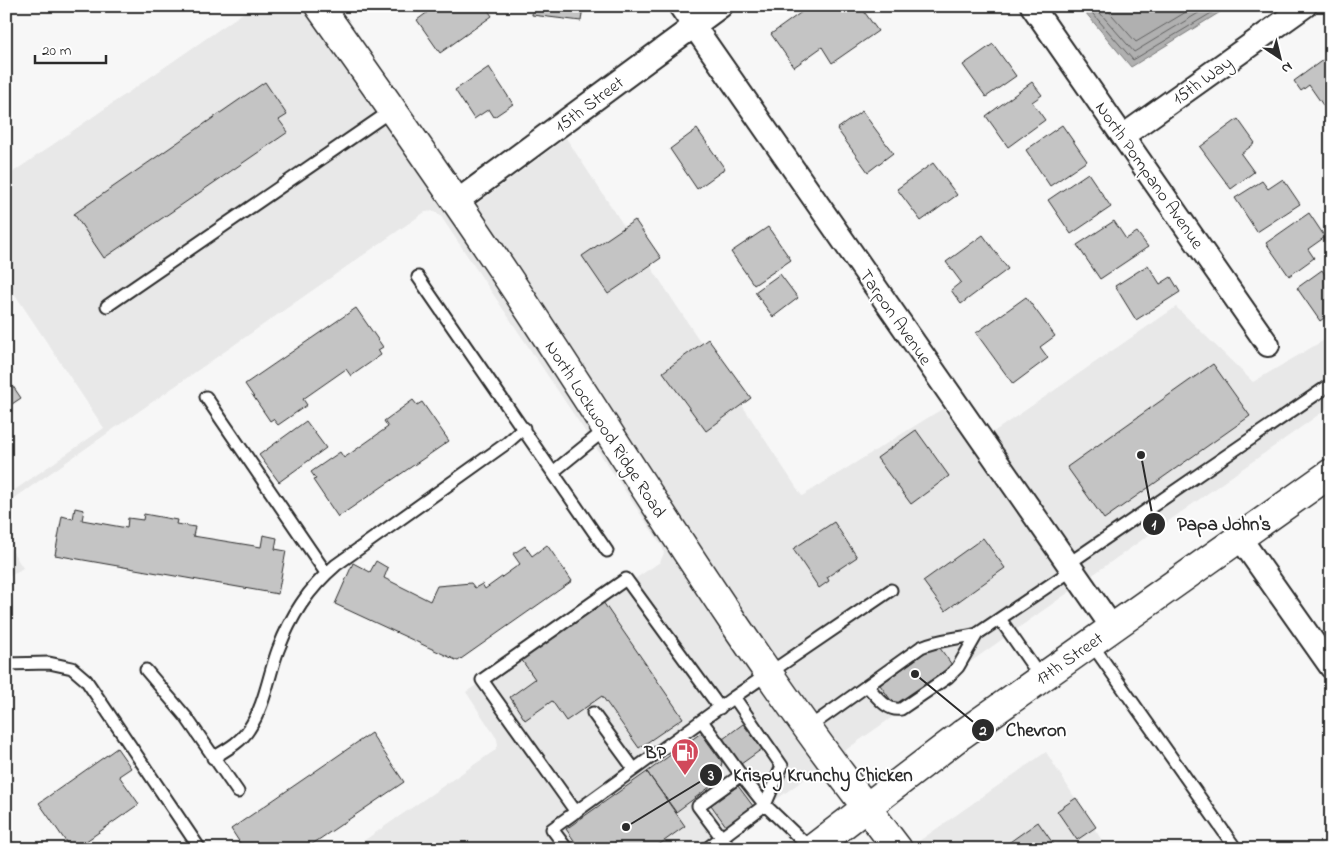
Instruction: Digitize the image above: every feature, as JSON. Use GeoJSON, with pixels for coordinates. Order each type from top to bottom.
{"type":"FeatureCollection","features":[{"type":"Feature","properties":{"kind":"street","name":"North Lockwood Ridge Road"},"geometry":{"type":"LineString","coordinates":[[319,6],[456,202],[718,602],[806,729],[898,849]]}},
{"type":"Feature","properties":{"kind":"street","name":"Tarpon Avenue"},"geometry":{"type":"LineString","coordinates":[[680,6],[1070,567],[1101,635]]}},
{"type":"Feature","properties":{"kind":"street","name":"15th Street"},"geometry":{"type":"LineString","coordinates":[[456,202],[721,6]]}},
{"type":"Feature","properties":{"kind":"street","name":"North Pompano Avenue"},"geometry":{"type":"LineString","coordinates":[[1032,6],[1268,344]]}},
{"type":"Feature","properties":{"kind":"street","name":"15th Way"},"geometry":{"type":"LineString","coordinates":[[1123,136],[1305,6]]}},
{"type":"Feature","properties":{"kind":"street","name":"17th Street"},"geometry":{"type":"LineString","coordinates":[[811,849],[961,735],[1331,474]]}},
{"type":"Feature","properties":{"kind":"street"},"geometry":{"type":"LineString","coordinates":[[1240,538],[1331,667]]}},
{"type":"Feature","properties":{"kind":"lane"},"geometry":{"type":"LineString","coordinates":[[107,306],[392,110]]}},
{"type":"Feature","properties":{"kind":"lane"},"geometry":{"type":"LineString","coordinates":[[418,276],[607,551]]}},
{"type":"Feature","properties":{"kind":"lane"},"geometry":{"type":"LineString","coordinates":[[806,729],[921,646],[977,634],[1000,619],[1070,567],[1331,384]]}},
{"type":"Feature","properties":{"kind":"lane"},"geometry":{"type":"LineString","coordinates":[[206,397],[326,573]]}},
{"type":"Feature","properties":{"kind":"lane"},"geometry":{"type":"LineString","coordinates":[[214,758],[232,746],[248,731],[262,705],[287,628],[306,595],[320,578],[507,443],[524,428]]}},
{"type":"Feature","properties":{"kind":"lane"},"geometry":{"type":"LineString","coordinates":[[553,472],[606,429]]}},
{"type":"Feature","properties":{"kind":"lane"},"geometry":{"type":"LineString","coordinates":[[576,812],[482,680],[626,578],[720,708]]}},
{"type":"Feature","properties":{"kind":"lane"},"geometry":{"type":"LineString","coordinates":[[567,849],[552,829],[734,697],[891,590]]}},
{"type":"Feature","properties":{"kind":"lane"},"geometry":{"type":"LineString","coordinates":[[1000,619],[1041,678]]}},
{"type":"Feature","properties":{"kind":"lane"},"geometry":{"type":"LineString","coordinates":[[867,686],[890,708],[901,709],[948,677],[958,667],[977,634]]}},
{"type":"Feature","properties":{"kind":"lane"},"geometry":{"type":"LineString","coordinates":[[1101,635],[1236,849]]}},
{"type":"Feature","properties":{"kind":"lane"},"geometry":{"type":"LineString","coordinates":[[6,664],[49,663],[72,668],[86,680],[200,849]]}},
{"type":"Feature","properties":{"kind":"lane"},"geometry":{"type":"LineString","coordinates":[[146,670],[186,717],[238,792]]}},
{"type":"Feature","properties":{"kind":"lane"},"geometry":{"type":"LineString","coordinates":[[706,849],[765,804],[782,766],[734,697]]}},
{"type":"Feature","properties":{"kind":"lane"},"geometry":{"type":"LineString","coordinates":[[593,713],[634,769]]}},
{"type":"Feature","properties":{"kind":"lane"},"geometry":{"type":"LineString","coordinates":[[702,721],[741,775],[765,804],[811,849]]}},
{"type":"Feature","properties":{"kind":"lane"},"geometry":{"type":"LineString","coordinates":[[730,849],[698,806],[741,775]]}},
{"type":"Feature","properties":{"kind":"shaded area"},"geometry":{"type":"Polygon","coordinates":[[[253,6],[304,6],[446,209],[820,768],[707,849],[352,849],[494,751],[498,746],[497,739],[466,692],[660,562],[664,553],[662,546],[440,215],[434,211],[425,212],[6,504],[6,496],[104,428],[6,281],[6,177],[253,6]]]}},
{"type":"Feature","properties":{"kind":"shaded area"},"geometry":{"type":"Polygon","coordinates":[[[566,138],[802,496],[942,409],[955,423],[1072,590],[840,754],[764,647],[474,206],[566,138]]]}},
{"type":"Feature","properties":{"kind":"shaded area"},"geometry":{"type":"Polygon","coordinates":[[[1176,307],[1253,382],[1331,336],[1331,406],[1091,576],[992,433],[1176,307]]]}},
{"type":"Feature","properties":{"kind":"shaded area"},"geometry":{"type":"Polygon","coordinates":[[[6,541],[23,568],[6,579],[6,541]]]}},
{"type":"Feature","properties":{"kind":"shaded area"},"geometry":{"type":"Polygon","coordinates":[[[1046,752],[1106,847],[1103,849],[914,849],[912,846],[1046,752]]]}},
{"type":"Feature","properties":{"kind":"water"},"geometry":{"type":"Polygon","coordinates":[[[1080,6],[1230,6],[1131,67],[1080,6]]]}},
{"type":"Feature","properties":{"kind":"building"},"geometry":{"type":"Polygon","coordinates":[[[436,6],[485,6],[492,16],[440,53],[417,20],[436,6]]]}},
{"type":"Feature","properties":{"kind":"building"},"geometry":{"type":"Polygon","coordinates":[[[533,6],[583,6],[581,21],[532,15],[533,6]]]}},
{"type":"Feature","properties":{"kind":"building"},"geometry":{"type":"Polygon","coordinates":[[[810,6],[860,6],[878,31],[832,63],[822,47],[794,67],[771,34],[810,6]]]}},
{"type":"Feature","properties":{"kind":"building"},"geometry":{"type":"Polygon","coordinates":[[[993,44],[1016,76],[986,97],[963,65],[993,44]]]}},
{"type":"Feature","properties":{"kind":"building"},"geometry":{"type":"Polygon","coordinates":[[[1331,54],[1331,103],[1325,108],[1309,85],[1301,91],[1294,81],[1331,54]]]}},
{"type":"Feature","properties":{"kind":"building"},"geometry":{"type":"Polygon","coordinates":[[[489,67],[513,104],[494,117],[489,109],[474,119],[455,90],[489,67]]]}},
{"type":"Feature","properties":{"kind":"building"},"geometry":{"type":"Polygon","coordinates":[[[265,82],[287,115],[279,120],[288,132],[104,258],[74,214],[265,82]]]}},
{"type":"Feature","properties":{"kind":"building"},"geometry":{"type":"Polygon","coordinates":[[[1032,82],[1042,95],[1032,102],[1045,120],[1008,147],[986,116],[1032,82]]]}},
{"type":"Feature","properties":{"kind":"building"},"geometry":{"type":"Polygon","coordinates":[[[862,111],[893,153],[868,172],[837,129],[862,111]]]}},
{"type":"Feature","properties":{"kind":"building"},"geometry":{"type":"Polygon","coordinates":[[[1238,119],[1255,143],[1241,154],[1254,172],[1231,189],[1200,147],[1238,119]]]}},
{"type":"Feature","properties":{"kind":"building"},"geometry":{"type":"Polygon","coordinates":[[[1062,125],[1087,161],[1050,186],[1026,150],[1062,125]]]}},
{"type":"Feature","properties":{"kind":"building"},"geometry":{"type":"Polygon","coordinates":[[[697,129],[725,169],[697,189],[670,149],[697,129]]]}},
{"type":"Feature","properties":{"kind":"building"},"geometry":{"type":"Polygon","coordinates":[[[933,163],[957,195],[921,221],[897,189],[933,163]]]}},
{"type":"Feature","properties":{"kind":"building"},"geometry":{"type":"Polygon","coordinates":[[[1088,173],[1111,207],[1071,234],[1048,200],[1088,173]]]}},
{"type":"Feature","properties":{"kind":"building"},"geometry":{"type":"Polygon","coordinates":[[[1283,179],[1300,204],[1257,232],[1235,198],[1262,181],[1268,189],[1283,179]]]}},
{"type":"Feature","properties":{"kind":"building"},"geometry":{"type":"Polygon","coordinates":[[[1309,213],[1325,237],[1308,249],[1314,258],[1289,276],[1266,243],[1309,213]]]}},
{"type":"Feature","properties":{"kind":"building"},"geometry":{"type":"Polygon","coordinates":[[[635,220],[661,258],[608,294],[582,256],[635,220]]]}},
{"type":"Feature","properties":{"kind":"building"},"geometry":{"type":"Polygon","coordinates":[[[1114,221],[1126,239],[1137,232],[1148,247],[1100,279],[1077,245],[1114,221]]]}},
{"type":"Feature","properties":{"kind":"building"},"geometry":{"type":"Polygon","coordinates":[[[768,227],[791,260],[754,285],[731,252],[768,227]]]}},
{"type":"Feature","properties":{"kind":"building"},"geometry":{"type":"Polygon","coordinates":[[[983,235],[1008,269],[961,304],[951,290],[961,282],[946,262],[983,235]]]}},
{"type":"Feature","properties":{"kind":"building"},"geometry":{"type":"Polygon","coordinates":[[[1148,265],[1160,284],[1171,277],[1180,292],[1136,320],[1115,286],[1148,265]]]}},
{"type":"Feature","properties":{"kind":"building"},"geometry":{"type":"Polygon","coordinates":[[[1322,270],[1328,279],[1331,278],[1331,313],[1320,321],[1297,288],[1322,270]]]}},
{"type":"Feature","properties":{"kind":"building"},"geometry":{"type":"Polygon","coordinates":[[[780,274],[798,298],[773,317],[755,292],[780,274]]]}},
{"type":"Feature","properties":{"kind":"building"},"geometry":{"type":"Polygon","coordinates":[[[1026,297],[1055,336],[1040,347],[1048,358],[1013,384],[976,333],[1026,297]]]}},
{"type":"Feature","properties":{"kind":"building"},"geometry":{"type":"Polygon","coordinates":[[[356,308],[383,347],[378,350],[381,355],[351,376],[346,369],[303,399],[307,405],[278,425],[273,419],[270,421],[245,384],[356,308]]]}},
{"type":"Feature","properties":{"kind":"building"},"geometry":{"type":"Polygon","coordinates":[[[708,339],[751,398],[706,431],[663,372],[708,339]]]}},
{"type":"Feature","properties":{"kind":"building"},"geometry":{"type":"Polygon","coordinates":[[[1213,364],[1250,416],[1104,519],[1067,467],[1213,364]]]}},
{"type":"Feature","properties":{"kind":"building"},"geometry":{"type":"Polygon","coordinates":[[[6,376],[21,398],[6,408],[6,376]]]}},
{"type":"Feature","properties":{"kind":"building"},"geometry":{"type":"Polygon","coordinates":[[[413,400],[417,405],[422,402],[449,441],[338,517],[313,480],[316,479],[311,472],[340,452],[344,458],[388,427],[384,421],[413,400]]]}},
{"type":"Feature","properties":{"kind":"building"},"geometry":{"type":"Polygon","coordinates":[[[306,421],[326,448],[279,482],[259,455],[306,421]]]}},
{"type":"Feature","properties":{"kind":"building"},"geometry":{"type":"Polygon","coordinates":[[[916,430],[949,476],[911,504],[877,458],[916,430]]]}},
{"type":"Feature","properties":{"kind":"building"},"geometry":{"type":"Polygon","coordinates":[[[75,508],[84,510],[82,520],[127,528],[128,518],[143,520],[144,514],[177,520],[176,524],[195,527],[193,536],[261,547],[263,535],[277,538],[275,549],[286,551],[278,594],[55,555],[62,516],[73,519],[75,508]]]}},
{"type":"Feature","properties":{"kind":"building"},"geometry":{"type":"Polygon","coordinates":[[[834,522],[857,557],[827,577],[829,581],[819,588],[793,549],[834,522]]]}},
{"type":"Feature","properties":{"kind":"building"},"geometry":{"type":"Polygon","coordinates":[[[983,538],[1005,568],[945,611],[923,581],[983,538]]]}},
{"type":"Feature","properties":{"kind":"building"},"geometry":{"type":"Polygon","coordinates":[[[547,545],[572,581],[458,661],[335,604],[353,563],[370,572],[376,561],[388,568],[384,578],[430,601],[437,586],[471,583],[475,588],[482,584],[485,589],[520,564],[513,554],[525,546],[532,556],[547,545]]]}},
{"type":"Feature","properties":{"kind":"building"},"geometry":{"type":"Polygon","coordinates":[[[603,602],[683,718],[639,748],[602,696],[566,721],[552,701],[525,720],[510,697],[535,679],[521,659],[603,602]]]}},
{"type":"Feature","properties":{"kind":"building"},"geometry":{"type":"Polygon","coordinates":[[[937,644],[952,665],[895,706],[880,685],[937,644]]]}},
{"type":"Feature","properties":{"kind":"building"},"geometry":{"type":"Polygon","coordinates":[[[743,724],[762,749],[741,764],[723,739],[743,724]]]}},
{"type":"Feature","properties":{"kind":"building"},"geometry":{"type":"Polygon","coordinates":[[[371,733],[404,782],[305,849],[244,849],[231,829],[371,733]]]}},
{"type":"Feature","properties":{"kind":"building","name":"BP"},"geometry":{"type":"Polygon","coordinates":[[[701,733],[722,762],[718,781],[676,812],[647,772],[701,733]]]}},
{"type":"Feature","properties":{"kind":"building"},"geometry":{"type":"Polygon","coordinates":[[[117,748],[131,768],[119,776],[139,804],[75,849],[71,849],[39,803],[117,748]]]}},
{"type":"Feature","properties":{"kind":"building"},"geometry":{"type":"Polygon","coordinates":[[[647,772],[685,826],[653,849],[580,849],[566,829],[647,772]]]}},
{"type":"Feature","properties":{"kind":"building"},"geometry":{"type":"Polygon","coordinates":[[[738,786],[753,806],[726,826],[711,805],[738,786]]]}},
{"type":"Feature","properties":{"kind":"building"},"geometry":{"type":"Polygon","coordinates":[[[1076,798],[1096,827],[1077,840],[1057,811],[1076,798]]]}},
{"type":"Feature","properties":{"kind":"building"},"geometry":{"type":"Polygon","coordinates":[[[1038,822],[1057,849],[1000,849],[1038,822]]]}},
{"type":"Feature","properties":{"kind":"place","name":"Papa John's"},"geometry":{"type":"Point","coordinates":[1141,455]}},
{"type":"Feature","properties":{"kind":"place","name":"Chevron"},"geometry":{"type":"Point","coordinates":[915,674]}},
{"type":"Feature","properties":{"kind":"place","name":"BP"},"geometry":{"type":"Point","coordinates":[685,776]}},
{"type":"Feature","properties":{"kind":"place","name":"Krispy Krunchy Chicken"},"geometry":{"type":"Point","coordinates":[626,827]}}]}
